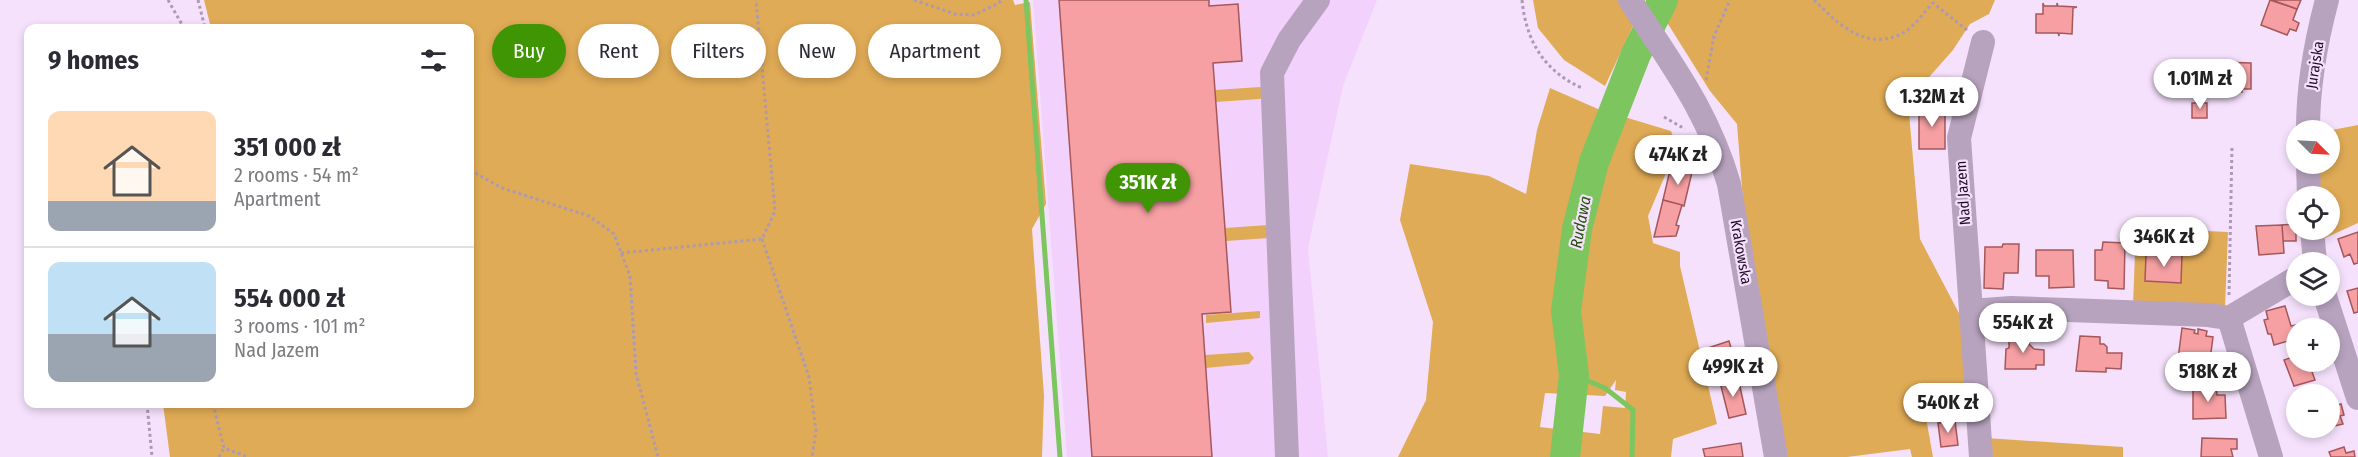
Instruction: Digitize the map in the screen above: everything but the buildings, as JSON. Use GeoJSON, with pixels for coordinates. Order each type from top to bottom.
{"type":"FeatureCollection","features":[{"type":"Feature","properties":{"kind":"street"},"geometry":{"type":"LineString","coordinates":[[1287,457],[1272,73],[1289,40],[1318,0]]}},
{"type":"Feature","properties":{"kind":"street","name":"Krakowska"},"geometry":{"type":"LineString","coordinates":[[1630,0],[1695,99],[1712,133],[1730,183],[1776,457]]}},
{"type":"Feature","properties":{"kind":"street","name":"Jurajska"},"geometry":{"type":"LineString","coordinates":[[2308,120],[2321,21],[2327,0]]}},
{"type":"Feature","properties":{"kind":"street","name":"Nad Jazem"},"geometry":{"type":"LineString","coordinates":[[1981,457],[1959,138],[1983,42]]}},
{"type":"Feature","properties":{"kind":"street"},"geometry":{"type":"LineString","coordinates":[[1971,311],[2011,308],[2208,315],[2229,318],[2286,284]]}},
{"type":"Feature","properties":{"kind":"street"},"geometry":{"type":"LineString","coordinates":[[2328,306],[2358,398]]}},
{"type":"Feature","properties":{"kind":"street"},"geometry":{"type":"LineString","coordinates":[[2229,318],[2271,457]]}},
{"type":"Feature","properties":{"kind":"path"},"geometry":{"type":"LineString","coordinates":[[168,0],[182,24]]}},
{"type":"Feature","properties":{"kind":"path"},"geometry":{"type":"LineString","coordinates":[[198,0],[204,24]]}},
{"type":"Feature","properties":{"kind":"path"},"geometry":{"type":"LineString","coordinates":[[756,0],[775,211],[762,239],[809,377],[816,431],[812,457]]}},
{"type":"Feature","properties":{"kind":"path"},"geometry":{"type":"LineString","coordinates":[[914,0],[955,14],[975,15],[1001,0]]}},
{"type":"Feature","properties":{"kind":"path"},"geometry":{"type":"LineString","coordinates":[[1522,0],[1527,31],[1539,55],[1559,76],[1582,88]]}},
{"type":"Feature","properties":{"kind":"path"},"geometry":{"type":"LineString","coordinates":[[1695,99],[1705,86],[1714,36],[1730,0]]}},
{"type":"Feature","properties":{"kind":"path"},"geometry":{"type":"LineString","coordinates":[[1814,0],[1840,26],[1854,34],[1878,40],[1904,33],[1931,1],[1983,42]]}},
{"type":"Feature","properties":{"kind":"path"},"geometry":{"type":"LineString","coordinates":[[2229,318],[2232,146]]}},
{"type":"Feature","properties":{"kind":"path"},"geometry":{"type":"LineString","coordinates":[[474,172],[502,188],[589,216],[614,234],[630,276],[636,373],[658,457]]}},
{"type":"Feature","properties":{"kind":"path"},"geometry":{"type":"LineString","coordinates":[[621,254],[762,239]]}},
{"type":"Feature","properties":{"kind":"path"},"geometry":{"type":"LineString","coordinates":[[147,408],[152,457]]}},
{"type":"Feature","properties":{"kind":"path"},"geometry":{"type":"LineString","coordinates":[[214,408],[224,448],[219,457]]}},
{"type":"Feature","properties":{"kind":"path"},"geometry":{"type":"LineString","coordinates":[[224,448],[248,457]]}},
{"type":"Feature","properties":{"kind":"shaded area"},"geometry":{"type":"Polygon","coordinates":[[[204,0],[1013,0],[1015,5],[1030,2],[1046,204],[1032,229],[1044,396],[1042,457],[170,457],[164,408],[474,408],[474,24],[210,24],[204,0]]]}},
{"type":"Feature","properties":{"kind":"shaded area"},"geometry":{"type":"Polygon","coordinates":[[[1033,0],[1377,0],[1343,86],[1308,248],[1328,457],[1067,457],[1033,0]]]}},
{"type":"Feature","properties":{"kind":"shaded area"},"geometry":{"type":"Polygon","coordinates":[[[1533,0],[1645,0],[1605,86],[1564,60],[1538,28],[1533,0]]]}},
{"type":"Feature","properties":{"kind":"shaded area"},"geometry":{"type":"Polygon","coordinates":[[[1672,0],[1995,0],[1989,14],[1970,24],[1953,50],[1908,101],[1920,239],[1961,317],[1966,406],[1925,412],[1933,457],[1912,457],[1910,449],[1847,457],[1788,457],[1774,396],[1743,201],[1737,124],[1710,91],[1663,16],[1672,0]]]}},
{"type":"Feature","properties":{"kind":"shaded area"},"geometry":{"type":"Polygon","coordinates":[[[1260,87],[1263,89],[1263,97],[1260,99],[1216,102],[1215,90],[1260,87]]]}},
{"type":"Feature","properties":{"kind":"shaded area"},"geometry":{"type":"Polygon","coordinates":[[[1550,88],[1598,109],[1671,131],[1677,147],[1648,216],[1653,243],[1680,252],[1680,266],[1717,424],[1673,439],[1671,457],[1398,457],[1426,400],[1433,322],[1400,220],[1410,164],[1489,176],[1526,194],[1537,130],[1550,88]],[[1616,380],[1605,396],[1545,393],[1540,427],[1600,434],[1603,406],[1625,408],[1626,392],[1615,390],[1616,380]]]}},
{"type":"Feature","properties":{"kind":"shaded area"},"geometry":{"type":"Polygon","coordinates":[[[2358,125],[2358,223],[2340,231],[2340,186],[2316,186],[2315,180],[2317,174],[2340,174],[2340,128],[2358,125]]]}},
{"type":"Feature","properties":{"kind":"shaded area"},"geometry":{"type":"Polygon","coordinates":[[[1268,225],[1269,238],[1226,241],[1225,228],[1268,225]]]}},
{"type":"Feature","properties":{"kind":"shaded area"},"geometry":{"type":"Polygon","coordinates":[[[2136,228],[2228,232],[2225,308],[2133,305],[2136,228]]]}},
{"type":"Feature","properties":{"kind":"shaded area"},"geometry":{"type":"Polygon","coordinates":[[[1260,311],[1260,318],[1206,323],[1206,315],[1260,311]]]}},
{"type":"Feature","properties":{"kind":"shaded area"},"geometry":{"type":"Polygon","coordinates":[[[1249,352],[1254,358],[1249,364],[1205,368],[1205,355],[1249,352]]]}},
{"type":"Feature","properties":{"kind":"shaded area"},"geometry":{"type":"Polygon","coordinates":[[[1986,438],[2123,447],[2123,457],[1989,457],[1986,438]]]}},
{"type":"Feature","properties":{"kind":"waterway"},"geometry":{"type":"LineString","coordinates":[[1026,0],[1060,457]]}},
{"type":"Feature","properties":{"kind":"waterway","name":"Rudawa"},"geometry":{"type":"LineString","coordinates":[[1565,457],[1574,375],[1566,311],[1577,229],[1594,162],[1636,54],[1663,0]]}},
{"type":"Feature","properties":{"kind":"waterway"},"geometry":{"type":"LineString","coordinates":[[1574,375],[1605,388],[1633,410],[1632,457]]}}]}
